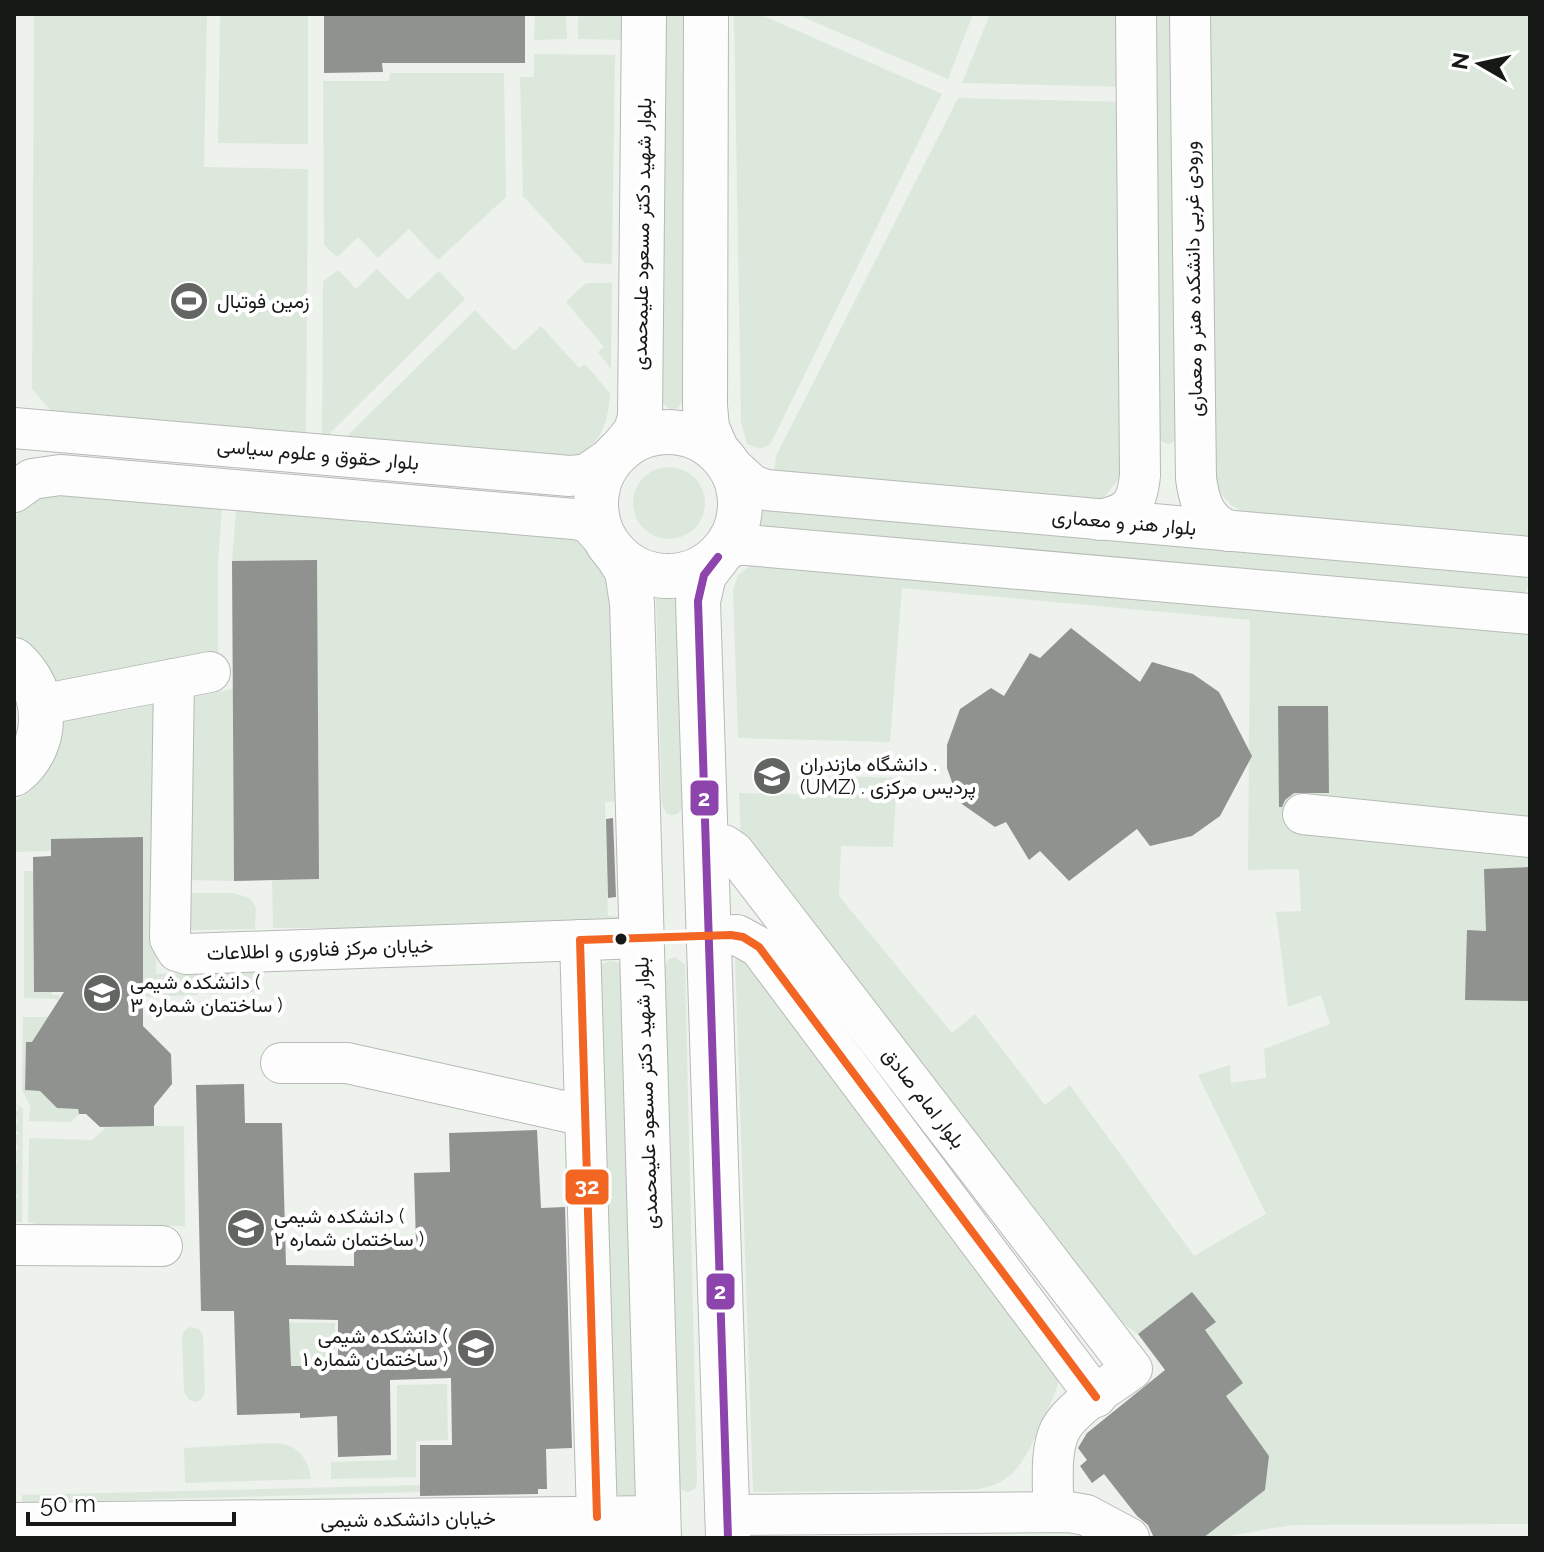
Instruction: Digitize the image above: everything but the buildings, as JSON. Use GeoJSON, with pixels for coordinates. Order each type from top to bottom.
{"type":"FeatureCollection","features":[{"type":"Feature","properties":{"kind":"main road","name":"بلوار شهید دکتر مسعود علیمحمدی"},"geometry":{"type":"LineString","coordinates":[[619,452],[636,431],[640,417],[644,14]]}},
{"type":"Feature","properties":{"kind":"main road"},"geometry":{"type":"LineString","coordinates":[[659,1527],[728,1526],[698,601],[704,575],[735,531],[741,508],[737,484],[707,428],[705,406],[706,14]]}},
{"type":"Feature","properties":{"kind":"main road"},"geometry":{"type":"LineString","coordinates":[[720,554],[690,573],[667,577],[643,572],[612,549],[598,521],[597,497],[603,474],[619,452],[650,434],[673,432],[696,438],[722,456]]}},
{"type":"Feature","properties":{"kind":"main road","name":"بلوار شهید دکتر مسعود علیمحمدی"},"geometry":{"type":"LineString","coordinates":[[612,549],[627,571],[632,597],[659,1527]]}},
{"type":"Feature","properties":{"kind":"main road"},"geometry":{"type":"LineString","coordinates":[[14,660],[32,682],[42,721],[37,744],[14,774]]}},
{"type":"Feature","properties":{"kind":"main road"},"geometry":{"type":"LineString","coordinates":[[639,845],[706,843]]}},
{"type":"Feature","properties":{"kind":"main road"},"geometry":{"type":"LineString","coordinates":[[642,938],[709,936]]}},
{"type":"Feature","properties":{"kind":"street"},"geometry":{"type":"LineString","coordinates":[[1099,520],[1120,515],[1132,505],[1138,492],[1140,475],[1136,14]]}},
{"type":"Feature","properties":{"kind":"street","name":"ورودی غربی دانشکده هنر و معماری"},"geometry":{"type":"LineString","coordinates":[[1190,14],[1196,478],[1199,498],[1208,516],[1220,528],[1229,531]]}},
{"type":"Feature","properties":{"kind":"street","name":"بلوار حقوق و علوم سیاسی"},"geometry":{"type":"LineString","coordinates":[[14,428],[570,476],[587,474],[619,452]]}},
{"type":"Feature","properties":{"kind":"street","name":"بلوار هنر و معماری"},"geometry":{"type":"LineString","coordinates":[[722,456],[752,485],[766,490],[1530,557]]}},
{"type":"Feature","properties":{"kind":"street"},"geometry":{"type":"LineString","coordinates":[[14,492],[25,483],[52,474],[574,519],[588,522],[612,549]]}},
{"type":"Feature","properties":{"kind":"street"},"geometry":{"type":"LineString","coordinates":[[720,554],[733,546],[747,545],[1530,614]]}},
{"type":"Feature","properties":{"kind":"street","name":"خیابان مرکز فناوری و اطلاعات"},"geometry":{"type":"LineString","coordinates":[[40,705],[192,675],[170,939],[177,951],[187,954],[642,938]]}},
{"type":"Feature","properties":{"kind":"street"},"geometry":{"type":"LineString","coordinates":[[1303,814],[1530,837]]}},
{"type":"Feature","properties":{"kind":"street","name":"بلوار امام صادق"},"geometry":{"type":"LineString","coordinates":[[706,843],[724,845],[734,852],[1132,1369],[1096,1397],[759,947],[737,935],[709,936]]}},
{"type":"Feature","properties":{"kind":"street"},"geometry":{"type":"LineString","coordinates":[[580,940],[597,1517]]}},
{"type":"Feature","properties":{"kind":"street"},"geometry":{"type":"LineString","coordinates":[[281,1063],[347,1063],[585,1116]]}},
{"type":"Feature","properties":{"kind":"street"},"geometry":{"type":"LineString","coordinates":[[14,1245],[162,1246]]}},
{"type":"Feature","properties":{"kind":"street"},"geometry":{"type":"LineString","coordinates":[[1053,1512],[1054,1455],[1060,1431],[1068,1419],[1096,1397]]}},
{"type":"Feature","properties":{"kind":"street"},"geometry":{"type":"LineString","coordinates":[[728,1526],[1053,1512],[1082,1514],[1129,1538]]}},
{"type":"Feature","properties":{"kind":"street","name":"خیابان دانشکده شیمی"},"geometry":{"type":"LineString","coordinates":[[39,1528],[597,1517],[659,1527]]}},
{"type":"Feature","properties":{"kind":"green space"},"geometry":{"type":"Polygon","coordinates":[[[34,14],[207,14],[204,167],[308,169],[306,440],[51,411],[32,389],[34,14]]]}},
{"type":"Feature","properties":{"kind":"green space"},"geometry":{"type":"Polygon","coordinates":[[[220,14],[308,14],[308,144],[218,143],[220,14]]]}},
{"type":"Feature","properties":{"kind":"green space"},"geometry":{"type":"Polygon","coordinates":[[[535,14],[563,14],[566,17],[567,39],[534,40],[535,14]]]}},
{"type":"Feature","properties":{"kind":"green space"},"geometry":{"type":"Polygon","coordinates":[[[582,14],[627,14],[627,40],[578,39],[578,18],[582,14]]]}},
{"type":"Feature","properties":{"kind":"green space"},"geometry":{"type":"Polygon","coordinates":[[[664,14],[684,14],[682,401],[672,411],[662,403],[664,14]]]}},
{"type":"Feature","properties":{"kind":"green space"},"geometry":{"type":"Polygon","coordinates":[[[734,14],[759,14],[942,94],[773,439],[760,449],[747,444],[741,422],[734,14]]]}},
{"type":"Feature","properties":{"kind":"green space"},"geometry":{"type":"Polygon","coordinates":[[[796,14],[973,14],[948,79],[796,14]]]}},
{"type":"Feature","properties":{"kind":"green space"},"geometry":{"type":"Polygon","coordinates":[[[990,14],[1127,14],[1128,87],[962,83],[990,14]]]}},
{"type":"Feature","properties":{"kind":"green space"},"geometry":{"type":"Polygon","coordinates":[[[1152,14],[1172,14],[1176,440],[1169,444],[1158,437],[1152,14]]]}},
{"type":"Feature","properties":{"kind":"green space"},"geometry":{"type":"Polygon","coordinates":[[[1200,14],[1530,14],[1530,541],[1251,517],[1231,505],[1215,487],[1200,14]]]}},
{"type":"Feature","properties":{"kind":"green space"},"geometry":{"type":"Polygon","coordinates":[[[534,54],[615,55],[612,264],[585,263],[523,196],[520,77],[534,77],[534,54]]]}},
{"type":"Feature","properties":{"kind":"green space"},"geometry":{"type":"Polygon","coordinates":[[[390,73],[504,73],[506,197],[438,260],[409,229],[378,258],[358,237],[337,257],[324,245],[323,81],[389,81],[390,73]]]}},
{"type":"Feature","properties":{"kind":"green space"},"geometry":{"type":"Polygon","coordinates":[[[958,98],[1128,102],[1120,477],[1106,495],[1093,505],[773,483],[776,456],[958,98]]]}},
{"type":"Feature","properties":{"kind":"green space"},"geometry":{"type":"Polygon","coordinates":[[[377,269],[408,300],[439,271],[465,299],[322,441],[323,281],[338,270],[356,289],[377,269]]]}},
{"type":"Feature","properties":{"kind":"green space"},"geometry":{"type":"Polygon","coordinates":[[[586,283],[612,283],[611,369],[598,352],[604,347],[566,302],[586,283]]]}},
{"type":"Feature","properties":{"kind":"green space"},"geometry":{"type":"Polygon","coordinates":[[[475,310],[514,351],[541,326],[579,368],[585,364],[610,393],[605,423],[590,447],[574,459],[341,442],[475,310]]]}},
{"type":"Feature","properties":{"kind":"green space"},"geometry":{"type":"Polygon","coordinates":[[[669,467],[689,473],[699,483],[705,503],[699,523],[689,533],[669,539],[649,533],[639,523],[633,503],[639,483],[649,473],[669,467]]]}},
{"type":"Feature","properties":{"kind":"green space"},"geometry":{"type":"Polygon","coordinates":[[[38,493],[223,497],[218,561],[218,657],[58,690],[41,657],[14,632],[14,519],[19,510],[38,493]]]}},
{"type":"Feature","properties":{"kind":"green space"},"geometry":{"type":"Polygon","coordinates":[[[237,498],[559,523],[610,556],[628,800],[605,802],[608,916],[631,917],[565,928],[273,928],[272,880],[319,879],[232,561],[237,498]]]}},
{"type":"Feature","properties":{"kind":"green space"},"geometry":{"type":"Polygon","coordinates":[[[766,509],[1525,576],[1529,584],[1526,591],[1520,594],[763,528],[759,519],[766,509]]]}},
{"type":"Feature","properties":{"kind":"green space"},"geometry":{"type":"Polygon","coordinates":[[[751,565],[1530,624],[1530,826],[1475,841],[1474,852],[1530,854],[1530,1524],[1298,1525],[1203,1538],[1265,1490],[1269,1456],[1226,1396],[1243,1383],[1187,1345],[1216,1322],[1192,1292],[1138,1334],[1101,1308],[741,842],[739,793],[834,795],[836,776],[897,778],[893,847],[841,846],[839,896],[952,1033],[975,1014],[1045,1105],[1070,1085],[1194,1256],[1266,1214],[1198,1075],[1230,1065],[1231,1083],[1266,1078],[1264,1049],[1330,1024],[1321,995],[1288,1007],[1276,912],[1301,911],[1299,869],[1248,870],[1250,620],[902,588],[890,742],[738,738],[733,590],[738,575],[751,565]]]}},
{"type":"Feature","properties":{"kind":"green space"},"geometry":{"type":"Polygon","coordinates":[[[670,591],[677,601],[683,805],[675,815],[667,814],[662,805],[656,600],[660,592],[670,591]]]}},
{"type":"Feature","properties":{"kind":"green space"},"geometry":{"type":"Polygon","coordinates":[[[233,689],[234,881],[186,880],[188,698],[233,689]]]}},
{"type":"Feature","properties":{"kind":"green space"},"geometry":{"type":"Polygon","coordinates":[[[115,703],[117,712],[161,703],[156,974],[198,973],[198,995],[143,997],[143,837],[51,840],[51,851],[14,852],[14,802],[30,791],[43,776],[61,713],[115,703]]]}},
{"type":"Feature","properties":{"kind":"green space"},"geometry":{"type":"Polygon","coordinates":[[[24,871],[33,871],[52,995],[59,995],[59,999],[24,998],[24,871]]]}},
{"type":"Feature","properties":{"kind":"green space"},"geometry":{"type":"Polygon","coordinates":[[[186,893],[233,893],[250,898],[256,908],[255,929],[191,930],[186,926],[186,893]]]}},
{"type":"Feature","properties":{"kind":"green space"},"geometry":{"type":"Polygon","coordinates":[[[675,957],[685,965],[697,1482],[695,1489],[687,1492],[679,1488],[677,1481],[665,967],[669,959],[675,957]]]}},
{"type":"Feature","properties":{"kind":"green space"},"geometry":{"type":"Polygon","coordinates":[[[735,959],[747,959],[1059,1379],[1028,1452],[1004,1480],[980,1489],[964,1490],[753,1492],[735,959]]]}},
{"type":"Feature","properties":{"kind":"green space"},"geometry":{"type":"Polygon","coordinates":[[[612,961],[621,963],[640,1493],[627,1498],[614,1493],[598,965],[612,961]]]}},
{"type":"Feature","properties":{"kind":"green space"},"geometry":{"type":"Polygon","coordinates":[[[255,970],[255,992],[207,994],[207,972],[255,970]]]}},
{"type":"Feature","properties":{"kind":"green space"},"geometry":{"type":"Polygon","coordinates":[[[23,1017],[58,1017],[58,1021],[45,1021],[32,1042],[26,1042],[25,1090],[40,1091],[57,1108],[78,1109],[79,1114],[71,1122],[29,1121],[30,1105],[22,1090],[23,1017]]]}},
{"type":"Feature","properties":{"kind":"green space"},"geometry":{"type":"Polygon","coordinates":[[[14,1102],[23,1109],[22,1222],[14,1222],[14,1200],[18,1195],[14,1192],[17,1178],[14,1167],[18,1162],[14,1158],[18,1147],[14,1138],[18,1133],[14,1129],[18,1121],[14,1113],[19,1108],[14,1102]]]}},
{"type":"Feature","properties":{"kind":"green space"},"geometry":{"type":"Polygon","coordinates":[[[115,1120],[116,1126],[184,1126],[185,1226],[45,1226],[28,1222],[29,1138],[92,1140],[115,1120]]]}},
{"type":"Feature","properties":{"kind":"green space"},"geometry":{"type":"Polygon","coordinates":[[[244,1322],[335,1323],[335,1366],[291,1366],[244,1322]]]}},
{"type":"Feature","properties":{"kind":"green space"},"geometry":{"type":"Polygon","coordinates":[[[190,1327],[199,1329],[203,1335],[205,1392],[202,1399],[196,1402],[189,1400],[184,1392],[182,1337],[190,1327]]]}},
{"type":"Feature","properties":{"kind":"green space"},"geometry":{"type":"Polygon","coordinates":[[[447,1384],[448,1440],[416,1441],[416,1477],[331,1479],[331,1462],[397,1460],[397,1385],[447,1384]]]}},
{"type":"Feature","properties":{"kind":"green space"},"geometry":{"type":"Polygon","coordinates":[[[273,1443],[300,1453],[311,1479],[185,1483],[184,1448],[273,1443]]]}},
{"type":"Feature","properties":{"kind":"green space"},"geometry":{"type":"Polygon","coordinates":[[[421,1485],[420,1492],[22,1503],[22,1495],[421,1485]]]}},
{"type":"Feature","properties":{"kind":"transit line","name":"2"},"geometry":{"type":"LineString","coordinates":[[718,557],[704,575],[698,601],[728,1538]]}},
{"type":"Feature","properties":{"kind":"transit line","name":"32"},"geometry":{"type":"LineString","coordinates":[[597,1517],[580,940],[731,935],[743,937],[759,947],[1096,1397]]}},
{"type":"Feature","properties":{"kind":"place","name":"زمین فوتبال"},"geometry":{"type":"Point","coordinates":[189,301]}},
{"type":"Feature","properties":{"kind":"place","name":"دانشگاه مازندران . (UMZ) . پردیس مرکزی"},"geometry":{"type":"Point","coordinates":[772,776]}},
{"type":"Feature","properties":{"kind":"place","name":"دانشکده شیمی ( ساختمان شماره ۳ )"},"geometry":{"type":"Point","coordinates":[102,993]}},
{"type":"Feature","properties":{"kind":"place","name":"دانشکده شیمی ( ساختمان شماره ۲ )"},"geometry":{"type":"Point","coordinates":[246,1228]}},
{"type":"Feature","properties":{"kind":"place","name":"دانشکده شیمی ( ساختمان شماره ۱ )"},"geometry":{"type":"Point","coordinates":[476,1348]}}]}
